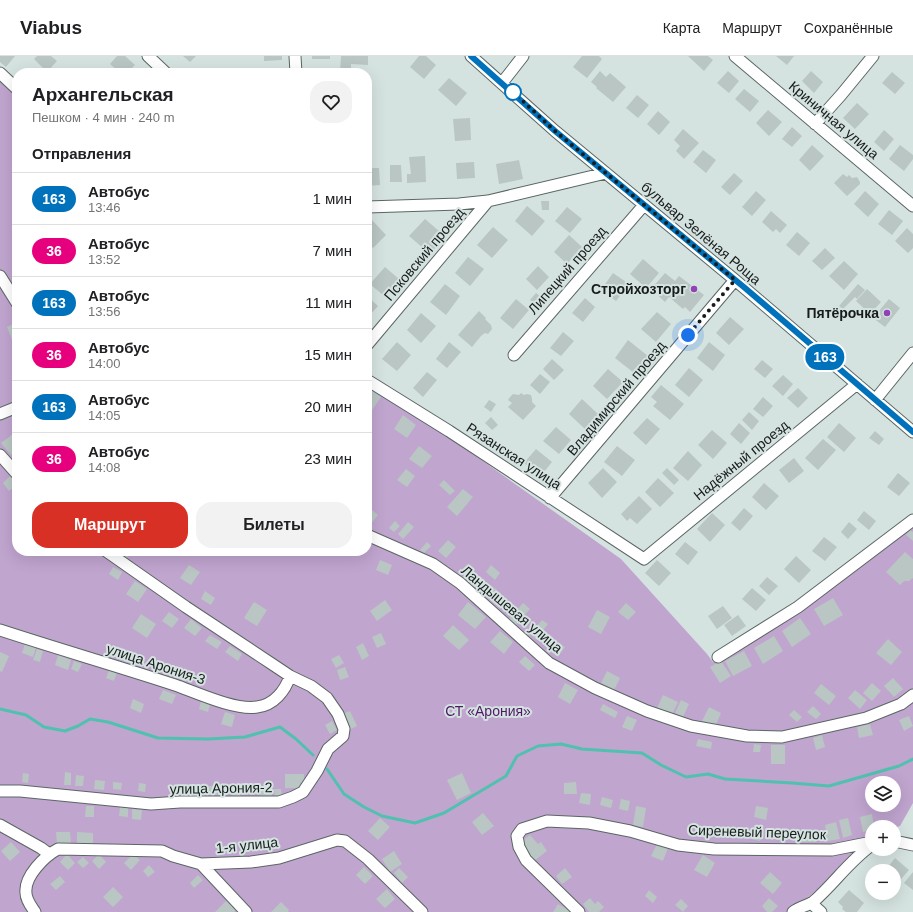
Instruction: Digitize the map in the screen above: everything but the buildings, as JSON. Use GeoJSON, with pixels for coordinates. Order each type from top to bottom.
{"type":"FeatureCollection","features":[{"type":"Feature","properties":{"kind":"street"},"geometry":{"type":"LineString","coordinates":[[148,56],[161,68]]}},
{"type":"Feature","properties":{"kind":"street"},"geometry":{"type":"LineString","coordinates":[[295,56],[296,68]]}},
{"type":"Feature","properties":{"kind":"street","name":"бульвар Зелёная Роща"},"geometry":{"type":"LineString","coordinates":[[471,56],[555,131],[735,280],[913,432]]}},
{"type":"Feature","properties":{"kind":"street"},"geometry":{"type":"LineString","coordinates":[[502,83],[523,56]]}},
{"type":"Feature","properties":{"kind":"street","name":"Криничная улица"},"geometry":{"type":"LineString","coordinates":[[735,56],[913,206]]}},
{"type":"Feature","properties":{"kind":"street"},"geometry":{"type":"LineString","coordinates":[[815,124],[873,56]]}},
{"type":"Feature","properties":{"kind":"street"},"geometry":{"type":"LineString","coordinates":[[0,72],[12,84]]}},
{"type":"Feature","properties":{"kind":"street"},"geometry":{"type":"LineString","coordinates":[[372,207],[459,204],[488,201],[606,173]]}},
{"type":"Feature","properties":{"kind":"street","name":"Псковский проезд"},"geometry":{"type":"LineString","coordinates":[[372,339],[488,201]]}},
{"type":"Feature","properties":{"kind":"street","name":"Липецкий проезд"},"geometry":{"type":"LineString","coordinates":[[514,355],[644,205]]}},
{"type":"Feature","properties":{"kind":"street"},"geometry":{"type":"LineString","coordinates":[[0,276],[12,295]]}},
{"type":"Feature","properties":{"kind":"street","name":"Владимирский проезд"},"geometry":{"type":"LineString","coordinates":[[550,498],[735,280]]}},
{"type":"Feature","properties":{"kind":"street"},"geometry":{"type":"LineString","coordinates":[[875,400],[913,353]]}},
{"type":"Feature","properties":{"kind":"street","name":"Рязанская улица"},"geometry":{"type":"LineString","coordinates":[[372,383],[449,431],[644,559]]}},
{"type":"Feature","properties":{"kind":"street","name":"Надёжный проезд"},"geometry":{"type":"LineString","coordinates":[[644,559],[857,384]]}},
{"type":"Feature","properties":{"kind":"street"},"geometry":{"type":"LineString","coordinates":[[0,414],[12,409]]}},
{"type":"Feature","properties":{"kind":"street"},"geometry":{"type":"LineString","coordinates":[[0,455],[12,468]]}},
{"type":"Feature","properties":{"kind":"street"},"geometry":{"type":"LineString","coordinates":[[718,657],[798,607],[913,520]]}},
{"type":"Feature","properties":{"kind":"street","name":"Ландышевая улица"},"geometry":{"type":"LineString","coordinates":[[372,537],[433,564],[460,583],[549,663],[614,697],[647,711],[691,726],[747,736],[782,737],[866,718],[901,704],[913,695]]}},
{"type":"Feature","properties":{"kind":"street","name":"улица Арония-2"},"geometry":{"type":"LineString","coordinates":[[0,792],[20,791],[151,804],[180,802],[279,802],[293,798],[303,792],[317,771],[328,749],[343,736],[344,729],[338,714],[326,698],[311,686],[290,676],[186,607],[113,556]]}},
{"type":"Feature","properties":{"kind":"street","name":"улица Арония-3"},"geometry":{"type":"LineString","coordinates":[[0,630],[175,685],[216,700],[240,706],[256,708],[268,704],[280,695],[287,685],[290,676]]}},
{"type":"Feature","properties":{"kind":"street","name":"Сиреневый переулок"},"geometry":{"type":"LineString","coordinates":[[579,912],[526,860],[519,846],[517,836],[522,829],[547,821],[589,823],[630,831],[678,845],[714,849],[832,850],[865,845]]}},
{"type":"Feature","properties":{"kind":"street"},"geometry":{"type":"LineString","coordinates":[[0,825],[49,851],[34,870],[25,892],[35,912]]}},
{"type":"Feature","properties":{"kind":"street","name":"1-я улица"},"geometry":{"type":"LineString","coordinates":[[49,851],[162,851],[173,856],[201,864],[251,862],[278,858],[337,840],[345,841],[368,859],[422,912]]}},
{"type":"Feature","properties":{"kind":"street"},"geometry":{"type":"LineString","coordinates":[[901,842],[913,845]]}},
{"type":"Feature","properties":{"kind":"street"},"geometry":{"type":"LineString","coordinates":[[793,912],[798,908],[812,903],[865,849]]}},
{"type":"Feature","properties":{"kind":"street"},"geometry":{"type":"LineString","coordinates":[[201,864],[246,912]]}},
{"type":"Feature","properties":{"kind":"street"},"geometry":{"type":"LineString","coordinates":[[812,903],[821,912]]}},
{"type":"Feature","properties":{"kind":"green space","name":"СТ «Арония»"},"geometry":{"type":"Polygon","coordinates":[[[0,81],[12,92],[12,556],[372,556],[372,383],[621,559],[713,662],[781,624],[913,526],[913,803],[901,824],[901,820],[865,820],[865,845],[854,852],[847,863],[812,894],[788,912],[0,912],[0,81]]]}},
{"type":"Feature","properties":{"kind":"waterway"},"geometry":{"type":"LineString","coordinates":[[0,709],[26,715],[44,727],[65,731],[90,719],[108,722],[158,738],[208,739],[245,737],[280,727],[296,739],[313,755]]}},
{"type":"Feature","properties":{"kind":"waterway"},"geometry":{"type":"LineString","coordinates":[[327,769],[344,794],[364,807],[382,816],[415,823],[444,813],[506,776],[517,756],[538,746],[561,744],[582,749],[642,753],[661,765],[686,777],[708,774],[725,779],[829,786],[899,766],[913,759]]}},
{"type":"Feature","properties":{"kind":"bus line","name":"163"},"geometry":{"type":"LineString","coordinates":[[471,56],[555,131],[745,288],[913,432]]}},
{"type":"Feature","properties":{"kind":"place","name":"Стройхозторг"},"geometry":{"type":"Point","coordinates":[694,289]}},
{"type":"Feature","properties":{"kind":"place","name":"Пятёрочка"},"geometry":{"type":"Point","coordinates":[887,313]}},
{"type":"Feature","properties":{"kind":"route"},"geometry":{"type":"LineString","coordinates":[[513,92],[555,131],[735,280],[688,335]]}}]}
